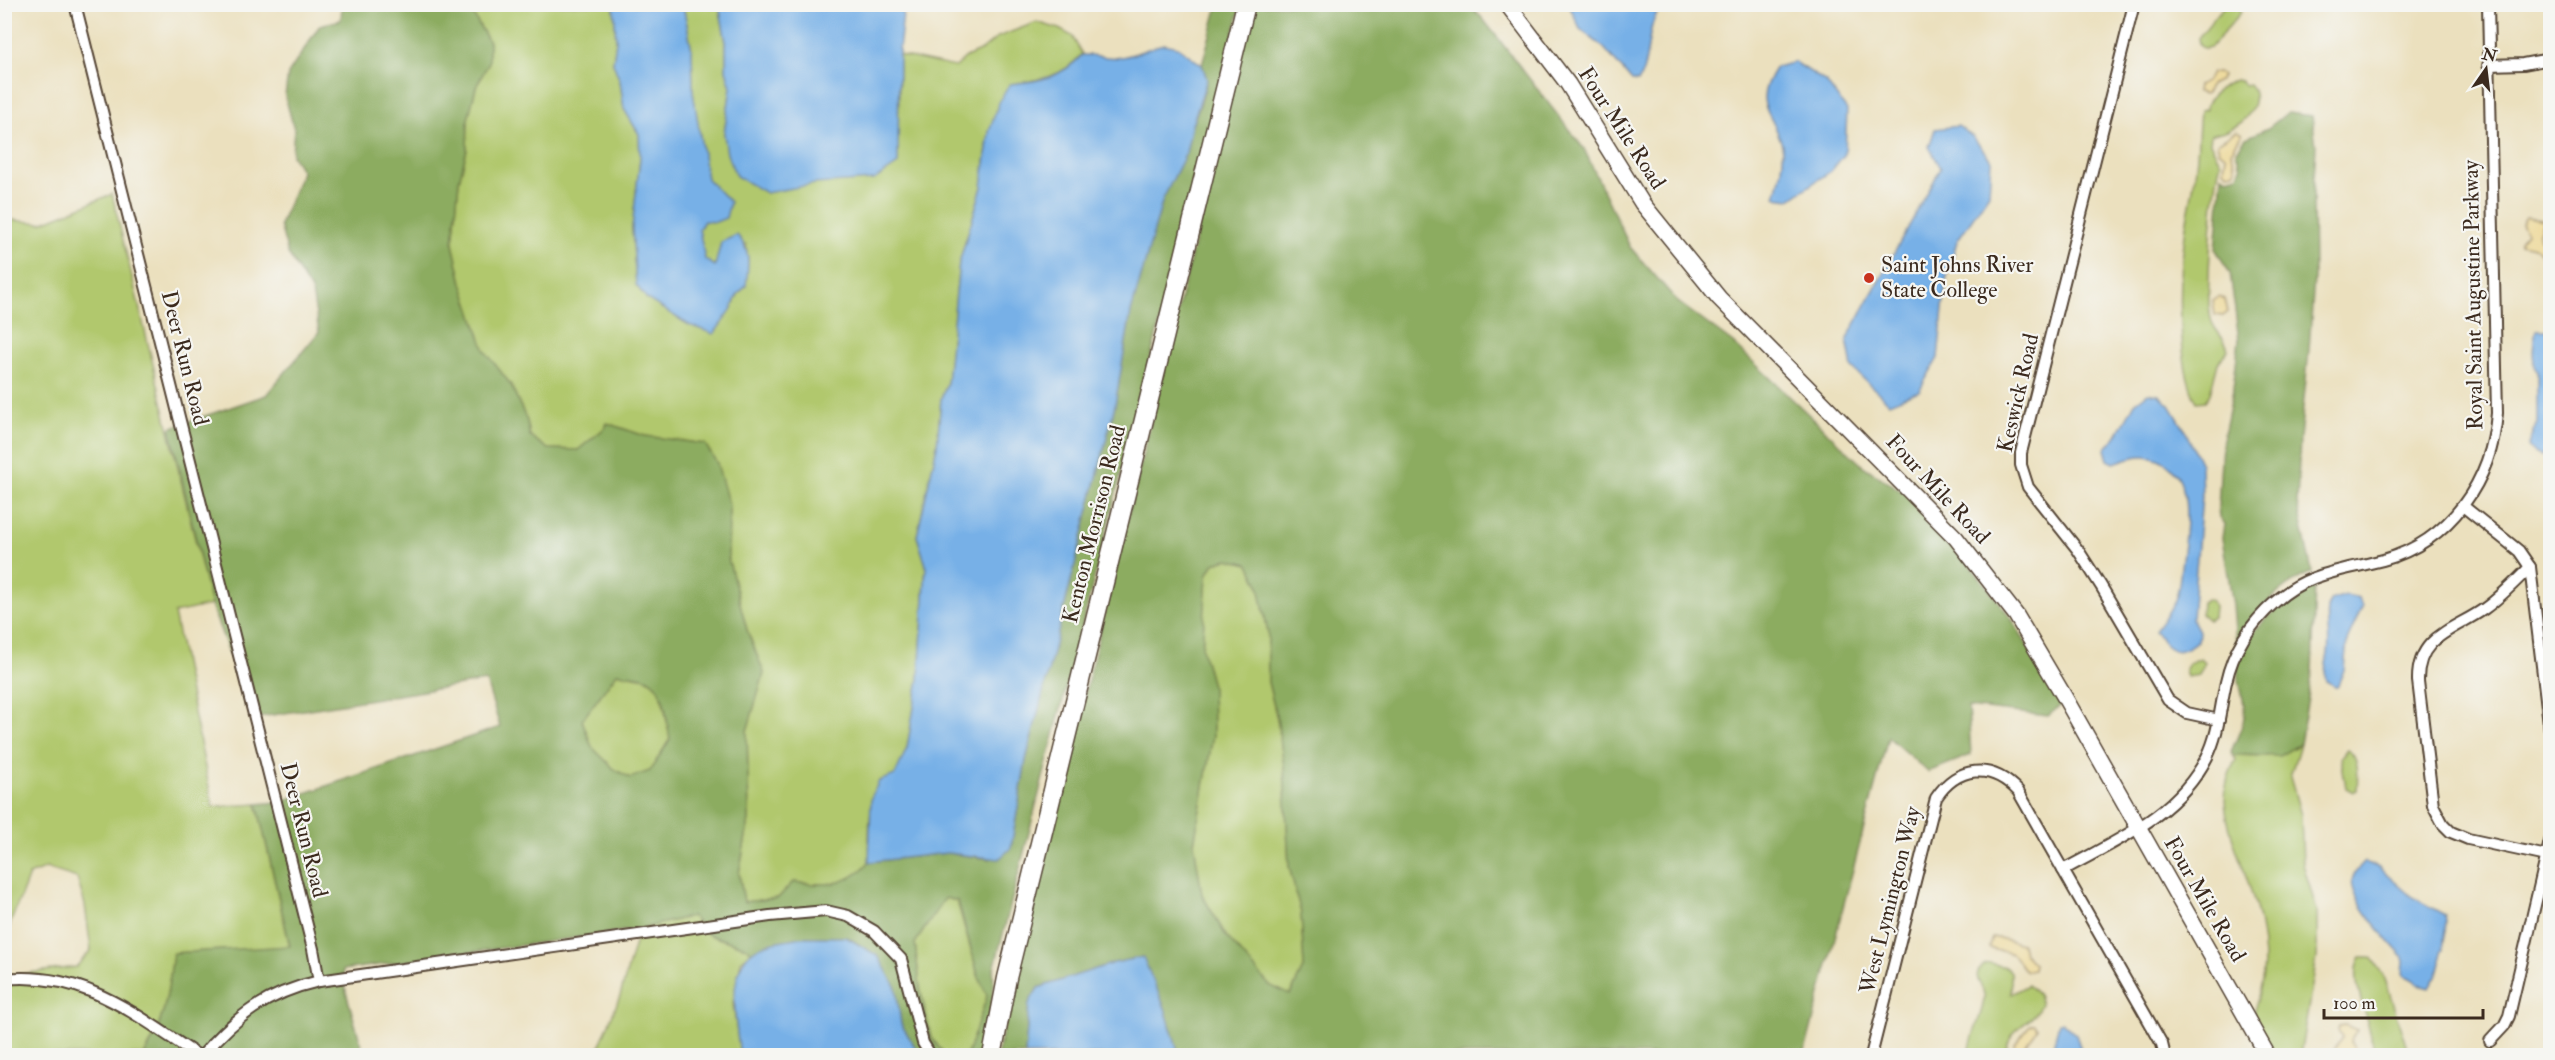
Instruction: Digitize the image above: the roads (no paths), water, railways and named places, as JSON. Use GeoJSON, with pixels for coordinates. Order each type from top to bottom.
{"type":"FeatureCollection","features":[{"type":"Feature","properties":{"kind":"main road","name":"Kenton Morrison Road"},"geometry":{"type":"LineString","coordinates":[[992,1056],[1007,978],[1246,4]]}},
{"type":"Feature","properties":{"kind":"main road","name":"Four Mile Road"},"geometry":{"type":"LineString","coordinates":[[1507,4],[1568,84],[1642,203],[1722,302],[1904,484],[1956,538],[1993,583],[2016,615],[2052,675],[2268,1056]]}},
{"type":"Feature","properties":{"kind":"street","name":"Deer Run Road"},"geometry":{"type":"LineString","coordinates":[[75,4],[206,517],[319,981]]}},
{"type":"Feature","properties":{"kind":"street","name":"Keswick Road"},"geometry":{"type":"LineString","coordinates":[[2134,4],[2021,453],[2021,465],[2028,487],[2060,526],[2095,577],[2168,700],[2187,713],[2219,720]]}},
{"type":"Feature","properties":{"kind":"street","name":"Royal Saint Augustine Parkway"},"geometry":{"type":"LineString","coordinates":[[2063,870],[2139,828],[2169,806],[2195,777],[2207,756],[2219,720],[2226,681],[2240,645],[2250,629],[2276,601],[2292,589],[2326,572],[2385,560],[2403,553],[2436,533],[2463,506],[2485,469],[2496,432],[2497,412],[2488,4]]}},
{"type":"Feature","properties":{"kind":"street"},"geometry":{"type":"LineString","coordinates":[[2488,65],[2523,64],[2550,59]]}},
{"type":"Feature","properties":{"kind":"street"},"geometry":{"type":"LineString","coordinates":[[2463,506],[2519,551],[2530,567],[2550,732]]}},
{"type":"Feature","properties":{"kind":"street"},"geometry":{"type":"LineString","coordinates":[[2530,567],[2484,609],[2430,643],[2420,662],[2418,681],[2433,805],[2443,824],[2451,832],[2468,839],[2547,856]]}},
{"type":"Feature","properties":{"kind":"street","name":"West Lymington Way"},"geometry":{"type":"LineString","coordinates":[[1871,1056],[1933,808],[1943,788],[1961,775],[1981,771],[2001,776],[2018,791],[2162,1044],[2165,1056]]}},
{"type":"Feature","properties":{"kind":"street"},"geometry":{"type":"LineString","coordinates":[[2490,1041],[2510,1016],[2550,841]]}},
{"type":"Feature","properties":{"kind":"street"},"geometry":{"type":"LineString","coordinates":[[4,979],[48,978],[74,984],[116,1003],[201,1056],[247,1011],[278,993],[319,981],[770,916],[826,911],[848,916],[874,931],[901,959],[923,1042],[931,1056]]}},
{"type":"Feature","properties":{"kind":"water"},"geometry":{"type":"Polygon","coordinates":[[[614,5],[683,5],[692,50],[693,92],[707,179],[730,202],[726,218],[716,222],[704,221],[699,229],[705,259],[715,266],[721,242],[737,235],[745,247],[748,259],[746,286],[738,294],[731,310],[714,334],[689,325],[647,299],[636,285],[632,228],[640,159],[639,134],[624,109],[620,81],[613,63],[616,41],[614,5]]]}},
{"type":"Feature","properties":{"kind":"water"},"geometry":{"type":"Polygon","coordinates":[[[719,5],[904,5],[899,50],[898,164],[874,180],[815,184],[766,193],[736,176],[727,154],[724,134],[731,87],[726,70],[726,42],[719,5]]]}},
{"type":"Feature","properties":{"kind":"water"},"geometry":{"type":"Polygon","coordinates":[[[1569,5],[1663,5],[1653,22],[1645,63],[1638,82],[1632,81],[1604,48],[1580,29],[1569,5]]]}},
{"type":"Feature","properties":{"kind":"water"},"geometry":{"type":"Polygon","coordinates":[[[1164,44],[1178,47],[1202,65],[1207,79],[1191,128],[1186,153],[1163,199],[1131,312],[1115,405],[1026,760],[1011,848],[999,859],[947,853],[869,862],[871,798],[879,781],[895,775],[907,748],[919,679],[926,565],[917,536],[937,446],[941,399],[947,383],[959,263],[982,187],[989,132],[999,102],[1010,84],[1049,77],[1066,69],[1082,55],[1121,57],[1164,44]]]}},
{"type":"Feature","properties":{"kind":"water"},"geometry":{"type":"Polygon","coordinates":[[[1795,62],[1826,82],[1847,110],[1845,154],[1831,171],[1790,199],[1775,197],[1783,151],[1764,100],[1768,80],[1776,67],[1795,62]]]}},
{"type":"Feature","properties":{"kind":"water"},"geometry":{"type":"Polygon","coordinates":[[[1958,126],[1973,137],[1991,160],[1989,194],[1957,241],[1946,280],[1938,358],[1919,391],[1889,403],[1852,368],[1847,339],[1941,168],[1929,147],[1935,129],[1958,126]]]}},
{"type":"Feature","properties":{"kind":"water"},"geometry":{"type":"Polygon","coordinates":[[[2536,330],[2550,330],[2550,445],[2541,456],[2532,452],[2528,447],[2537,424],[2537,371],[2533,351],[2536,330]]]}},
{"type":"Feature","properties":{"kind":"water"},"geometry":{"type":"Polygon","coordinates":[[[2148,393],[2159,395],[2170,405],[2184,428],[2201,465],[2202,497],[2192,618],[2199,631],[2198,641],[2177,651],[2169,647],[2155,631],[2173,604],[2179,585],[2186,528],[2184,496],[2180,481],[2173,469],[2161,460],[2141,456],[2114,463],[2108,460],[2105,449],[2116,437],[2135,403],[2148,393]]]}},
{"type":"Feature","properties":{"kind":"water"},"geometry":{"type":"Polygon","coordinates":[[[2346,595],[2359,598],[2362,607],[2347,641],[2344,670],[2337,687],[2326,681],[2325,677],[2329,646],[2328,606],[2330,600],[2346,595]]]}},
{"type":"Feature","properties":{"kind":"water"},"geometry":{"type":"Polygon","coordinates":[[[2365,862],[2379,868],[2412,897],[2445,915],[2446,925],[2441,963],[2429,988],[2403,975],[2402,956],[2362,907],[2353,885],[2353,877],[2365,862]]]}},
{"type":"Feature","properties":{"kind":"water"},"geometry":{"type":"Polygon","coordinates":[[[802,937],[846,937],[878,956],[896,988],[901,1024],[920,1055],[740,1055],[735,999],[739,971],[745,959],[754,950],[765,945],[802,937]]]}},
{"type":"Feature","properties":{"kind":"water"},"geometry":{"type":"Polygon","coordinates":[[[1143,957],[1165,1008],[1179,1055],[1025,1055],[1029,1003],[1038,988],[1114,963],[1143,957]]]}},
{"type":"Feature","properties":{"kind":"water"},"geometry":{"type":"Polygon","coordinates":[[[2062,1022],[2076,1035],[2083,1055],[2051,1055],[2059,1023],[2062,1022]]]}},
{"type":"Feature","properties":{"kind":"place","name":"Saint Johns River State College"},"geometry":{"type":"Point","coordinates":[1869,278]}}]}
